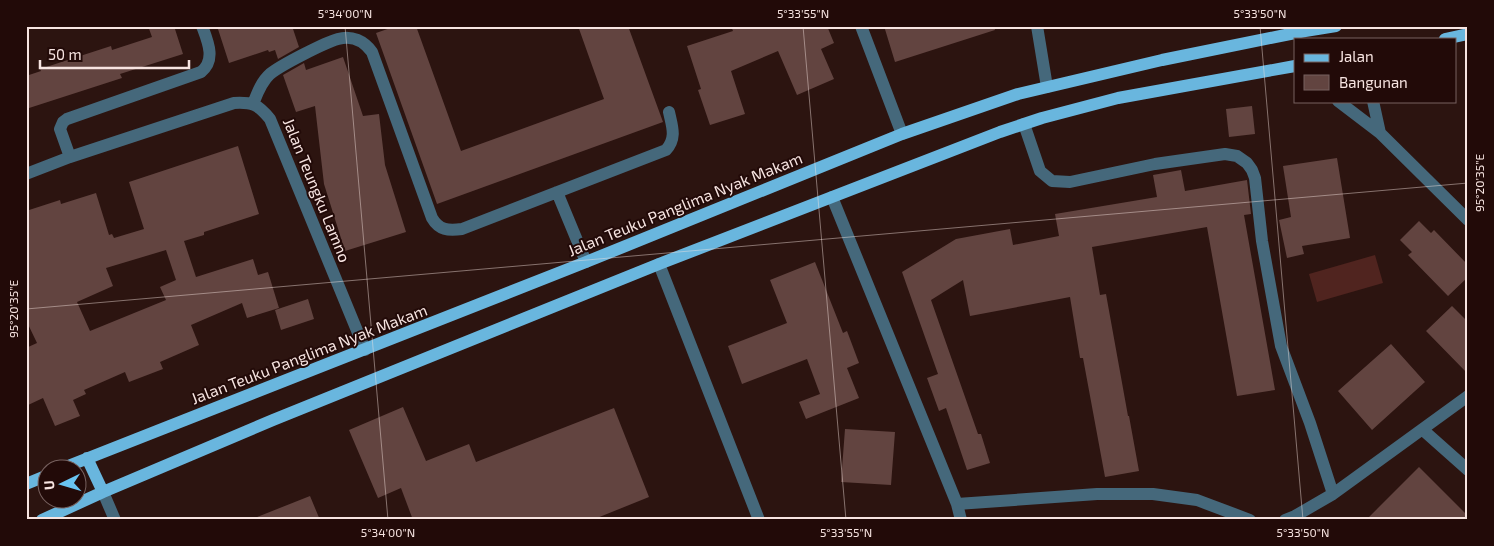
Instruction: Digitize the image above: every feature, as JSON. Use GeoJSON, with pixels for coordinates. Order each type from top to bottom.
{"type":"FeatureCollection","features":[{"type":"Feature","properties":{"kind":"main road","name":"Jalan Teuku Panglima Nyak Makam"},"geometry":{"type":"LineString","coordinates":[[87,458],[365,350],[902,134],[1018,94],[1305,29],[1336,26]]}},
{"type":"Feature","properties":{"kind":"main road"},"geometry":{"type":"LineString","coordinates":[[1449,38],[1468,34]]}},
{"type":"Feature","properties":{"kind":"main road"},"geometry":{"type":"LineString","coordinates":[[42,520],[103,492],[274,420],[659,264],[1024,124],[1118,98],[1293,68]]}},
{"type":"Feature","properties":{"kind":"main road"},"geometry":{"type":"LineString","coordinates":[[88,460],[103,492]]}},
{"type":"Feature","properties":{"kind":"main road"},"geometry":{"type":"LineString","coordinates":[[26,484],[38,479]]}},
{"type":"Feature","properties":{"kind":"street"},"geometry":{"type":"LineString","coordinates":[[70,157],[60,129],[63,122],[201,72],[207,67],[209,45],[202,26]]}},
{"type":"Feature","properties":{"kind":"street"},"geometry":{"type":"LineString","coordinates":[[861,26],[902,134]]}},
{"type":"Feature","properties":{"kind":"street"},"geometry":{"type":"LineString","coordinates":[[1037,26],[1047,87]]}},
{"type":"Feature","properties":{"kind":"street"},"geometry":{"type":"LineString","coordinates":[[26,174],[70,157],[234,103],[253,104],[260,87],[270,74],[339,38],[360,40],[372,52],[432,218],[440,227],[448,230],[462,229],[666,150],[671,144],[674,135],[669,112]]}},
{"type":"Feature","properties":{"kind":"street"},"geometry":{"type":"LineString","coordinates":[[1339,102],[1380,133],[1468,220]]}},
{"type":"Feature","properties":{"kind":"street"},"geometry":{"type":"LineString","coordinates":[[1373,102],[1380,133]]}},
{"type":"Feature","properties":{"kind":"street","name":"Jalan Teungku Lamno"},"geometry":{"type":"LineString","coordinates":[[253,104],[261,108],[270,119],[365,350]]}},
{"type":"Feature","properties":{"kind":"street"},"geometry":{"type":"LineString","coordinates":[[1024,124],[1040,171],[1052,180],[1070,182],[1155,164],[1225,154],[1237,156],[1247,163],[1255,178],[1262,241],[1281,346],[1310,423],[1333,494]]}},
{"type":"Feature","properties":{"kind":"street"},"geometry":{"type":"LineString","coordinates":[[557,192],[586,262]]}},
{"type":"Feature","properties":{"kind":"street"},"geometry":{"type":"LineString","coordinates":[[832,197],[957,504],[961,520]]}},
{"type":"Feature","properties":{"kind":"street"},"geometry":{"type":"LineString","coordinates":[[659,264],[759,520]]}},
{"type":"Feature","properties":{"kind":"street"},"geometry":{"type":"LineString","coordinates":[[1285,520],[1333,494],[1468,396]]}},
{"type":"Feature","properties":{"kind":"street"},"geometry":{"type":"LineString","coordinates":[[1423,430],[1468,470]]}},
{"type":"Feature","properties":{"kind":"street"},"geometry":{"type":"LineString","coordinates":[[103,492],[115,520]]}},
{"type":"Feature","properties":{"kind":"street"},"geometry":{"type":"LineString","coordinates":[[957,504],[1097,494],[1153,494],[1197,500],[1250,520]]}},
{"type":"Feature","properties":{"kind":"shaded area"},"geometry":{"type":"Polygon","coordinates":[[[1375,255],[1383,283],[1317,302],[1309,274],[1375,255]]]}},
{"type":"Feature","properties":{"kind":"building"},"geometry":{"type":"Polygon","coordinates":[[[148,26],[174,26],[183,54],[120,74],[122,78],[26,109],[26,76],[41,71],[40,69],[111,46],[112,50],[152,37],[148,26]]]}},
{"type":"Feature","properties":{"kind":"building"},"geometry":{"type":"Polygon","coordinates":[[[217,26],[292,26],[299,47],[278,59],[275,50],[269,52],[268,50],[229,63],[217,26]]]}},
{"type":"Feature","properties":{"kind":"building"},"geometry":{"type":"Polygon","coordinates":[[[396,26],[416,26],[461,151],[604,99],[578,26],[628,26],[663,122],[437,204],[376,33],[396,26]]]}},
{"type":"Feature","properties":{"kind":"building"},"geometry":{"type":"Polygon","coordinates":[[[731,26],[827,26],[834,43],[821,49],[834,79],[797,95],[778,51],[731,71],[745,114],[710,125],[698,90],[701,89],[687,46],[733,31],[731,26]]]}},
{"type":"Feature","properties":{"kind":"building"},"geometry":{"type":"Polygon","coordinates":[[[884,26],[994,26],[995,30],[895,62],[884,26]]]}},
{"type":"Feature","properties":{"kind":"building"},"geometry":{"type":"Polygon","coordinates":[[[343,57],[363,116],[379,114],[385,165],[406,232],[345,251],[324,184],[315,106],[296,112],[283,75],[304,63],[306,70],[343,57]]]}},
{"type":"Feature","properties":{"kind":"building"},"geometry":{"type":"Polygon","coordinates":[[[1252,106],[1255,134],[1229,137],[1226,109],[1252,106]]]}},
{"type":"Feature","properties":{"kind":"building"},"geometry":{"type":"Polygon","coordinates":[[[238,146],[259,214],[204,232],[204,235],[184,241],[196,277],[253,259],[258,275],[268,272],[279,308],[247,318],[242,303],[191,325],[199,345],[160,362],[163,369],[129,382],[125,372],[84,390],[86,394],[73,400],[80,416],[55,426],[43,398],[26,406],[26,348],[37,343],[26,320],[26,211],[60,200],[61,204],[96,193],[109,235],[112,234],[114,238],[144,229],[129,182],[238,146]],[[166,250],[106,268],[113,286],[77,302],[90,331],[166,300],[160,287],[176,280],[166,250]]]}},
{"type":"Feature","properties":{"kind":"building"},"geometry":{"type":"Polygon","coordinates":[[[1337,158],[1350,238],[1302,246],[1304,254],[1287,258],[1279,220],[1291,217],[1283,166],[1337,158]]]}},
{"type":"Feature","properties":{"kind":"building"},"geometry":{"type":"Polygon","coordinates":[[[1181,170],[1185,191],[1247,180],[1251,214],[1244,215],[1275,390],[1237,396],[1207,227],[1092,247],[1100,295],[1106,294],[1139,471],[1105,477],[1083,358],[1080,358],[1070,297],[970,316],[963,280],[931,300],[990,463],[967,470],[946,408],[939,411],[927,378],[938,374],[902,272],[956,239],[1010,229],[1013,245],[1059,236],[1055,214],[1157,197],[1153,175],[1181,170]]]}},
{"type":"Feature","properties":{"kind":"building"},"geometry":{"type":"Polygon","coordinates":[[[1419,221],[1431,233],[1434,230],[1468,265],[1468,277],[1448,296],[1408,255],[1412,252],[1400,240],[1419,221]]]}},
{"type":"Feature","properties":{"kind":"building"},"geometry":{"type":"Polygon","coordinates":[[[815,262],[843,333],[847,331],[859,363],[847,368],[859,398],[806,419],[799,402],[820,394],[807,359],[742,384],[728,346],[787,323],[770,280],[815,262]]]}},
{"type":"Feature","properties":{"kind":"building"},"geometry":{"type":"Polygon","coordinates":[[[308,299],[314,319],[281,330],[275,310],[308,299]]]}},
{"type":"Feature","properties":{"kind":"building"},"geometry":{"type":"Polygon","coordinates":[[[1452,306],[1468,322],[1468,374],[1426,331],[1452,306]]]}},
{"type":"Feature","properties":{"kind":"building"},"geometry":{"type":"Polygon","coordinates":[[[1391,344],[1425,382],[1372,430],[1338,391],[1391,344]]]}},
{"type":"Feature","properties":{"kind":"building"},"geometry":{"type":"Polygon","coordinates":[[[403,407],[426,461],[469,444],[476,462],[614,408],[649,497],[592,520],[413,520],[401,488],[378,498],[349,430],[403,407]]]}},
{"type":"Feature","properties":{"kind":"building"},"geometry":{"type":"Polygon","coordinates":[[[845,429],[895,432],[891,485],[841,482],[845,429]]]}},
{"type":"Feature","properties":{"kind":"building"},"geometry":{"type":"Polygon","coordinates":[[[1419,467],[1468,516],[1468,520],[1366,520],[1419,467]]]}},
{"type":"Feature","properties":{"kind":"building"},"geometry":{"type":"Polygon","coordinates":[[[310,496],[320,520],[252,520],[252,519],[310,496]]]}}]}
